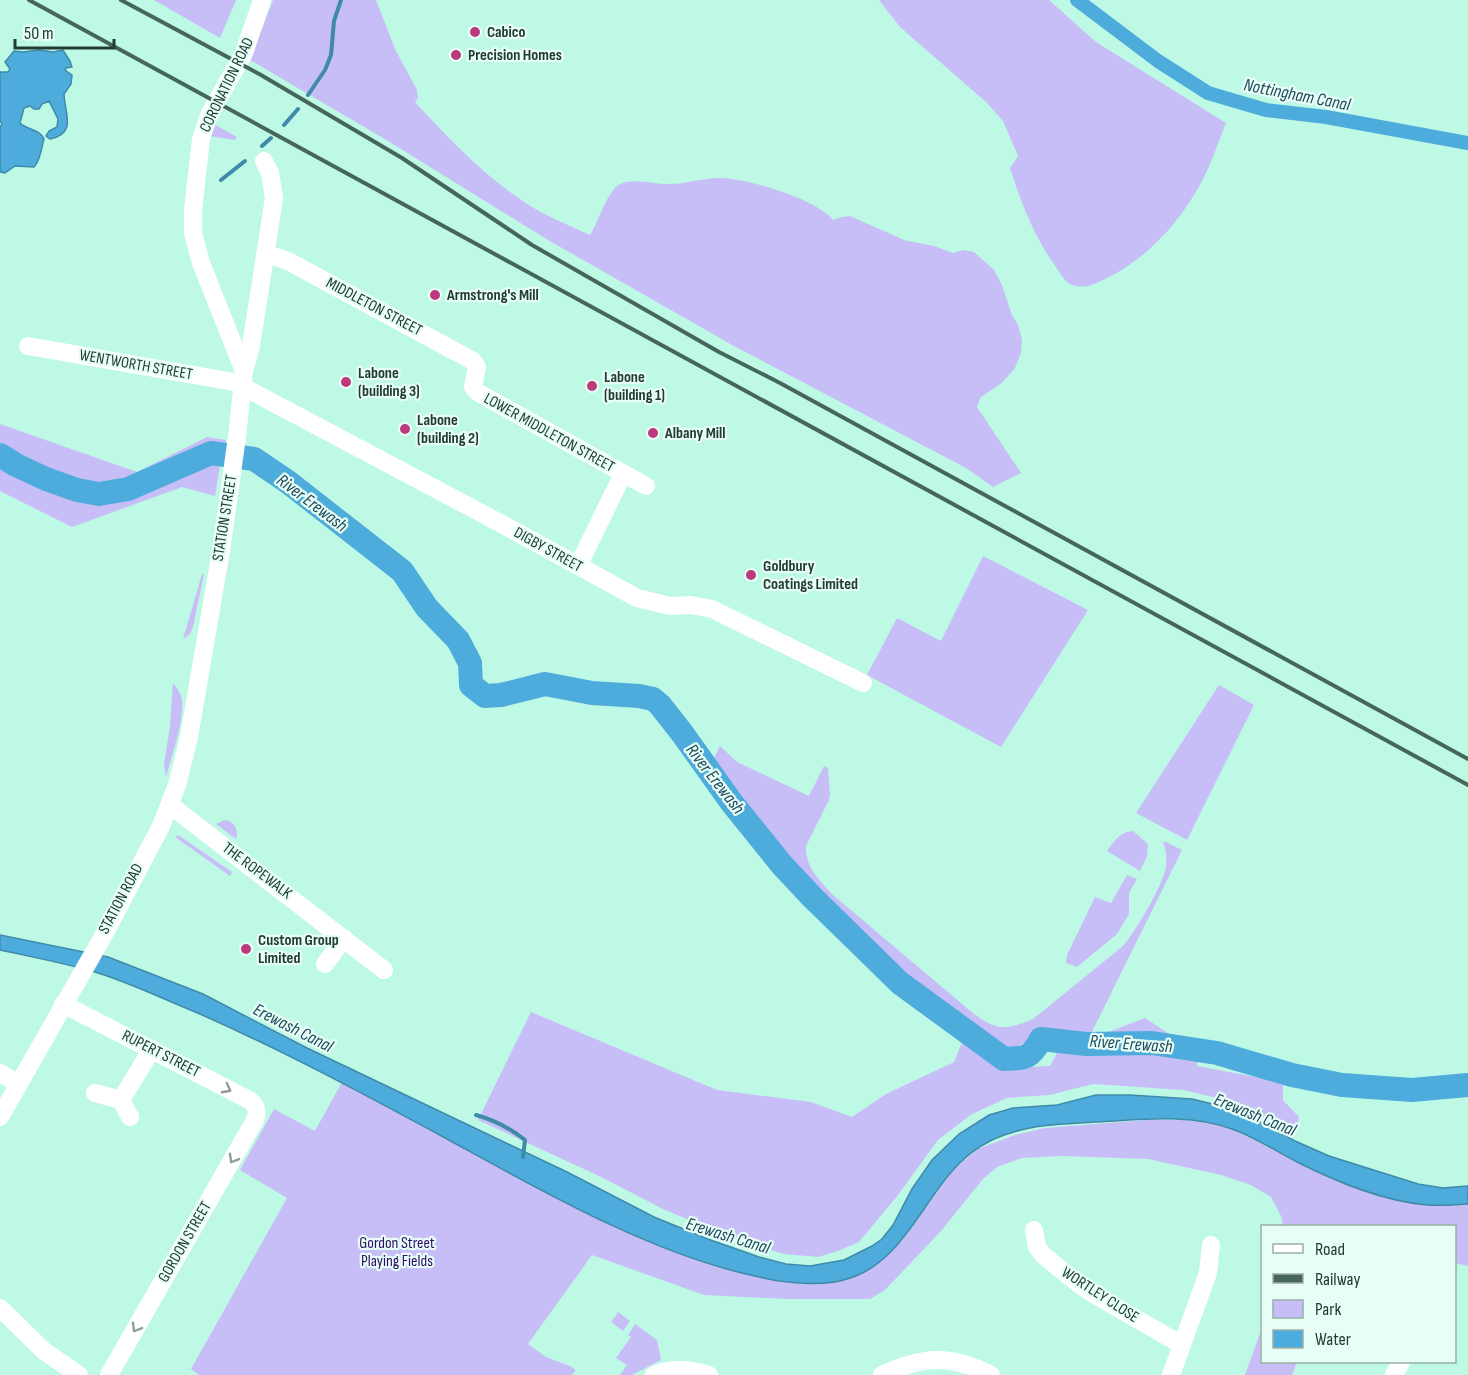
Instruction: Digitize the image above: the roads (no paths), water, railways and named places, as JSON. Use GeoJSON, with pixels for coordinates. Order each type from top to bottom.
{"type":"FeatureCollection","features":[{"type":"Feature","properties":{"kind":"street","name":"CORONATION ROAD"},"geometry":{"type":"LineString","coordinates":[[234,343],[196,247],[192,222],[201,139],[209,115],[244,53],[262,0]]}},
{"type":"Feature","properties":{"kind":"street","name":"STATION STREET"},"geometry":{"type":"LineString","coordinates":[[202,665],[232,478],[244,378],[274,198],[270,173],[264,161]]}},
{"type":"Feature","properties":{"kind":"street","name":"MIDDLETON STREET"},"geometry":{"type":"LineString","coordinates":[[266,256],[288,261],[473,361],[477,367]]}},
{"type":"Feature","properties":{"kind":"street","name":"STATION STREET"},"geometry":{"type":"LineString","coordinates":[[234,343],[244,378]]}},
{"type":"Feature","properties":{"kind":"street","name":"WENTWORTH STREET"},"geometry":{"type":"LineString","coordinates":[[28,346],[234,381],[244,378]]}},
{"type":"Feature","properties":{"kind":"street","name":"LOWER MIDDLETON STREET"},"geometry":{"type":"LineString","coordinates":[[477,367],[473,387],[477,392],[646,486]]}},
{"type":"Feature","properties":{"kind":"street","name":"DIGBY STREET"},"geometry":{"type":"LineString","coordinates":[[244,378],[637,598],[670,606],[691,604],[726,614],[863,683]]}},
{"type":"Feature","properties":{"kind":"street"},"geometry":{"type":"LineString","coordinates":[[578,566],[623,474]]}},
{"type":"Feature","properties":{"kind":"street","name":"STATION ROAD"},"geometry":{"type":"LineString","coordinates":[[0,1117],[161,826],[170,805],[189,737],[202,665]]}},
{"type":"Feature","properties":{"kind":"street","name":"THE ROPEWALK"},"geometry":{"type":"LineString","coordinates":[[170,805],[384,970]]}},
{"type":"Feature","properties":{"kind":"street"},"geometry":{"type":"LineString","coordinates":[[325,964],[344,938]]}},
{"type":"Feature","properties":{"kind":"street","name":"RUPERT STREET"},"geometry":{"type":"LineString","coordinates":[[63,1004],[251,1101],[256,1107]]}},
{"type":"Feature","properties":{"kind":"street"},"geometry":{"type":"LineString","coordinates":[[121,1100],[152,1049]]}},
{"type":"Feature","properties":{"kind":"street"},"geometry":{"type":"LineString","coordinates":[[0,1073],[20,1084]]}},
{"type":"Feature","properties":{"kind":"street"},"geometry":{"type":"LineString","coordinates":[[94,1093],[121,1100],[130,1117]]}},
{"type":"Feature","properties":{"kind":"street","name":"GORDON STREET"},"geometry":{"type":"LineString","coordinates":[[109,1375],[255,1120],[256,1107]]}},
{"type":"Feature","properties":{"kind":"street","name":"WORTLEY CLOSE"},"geometry":{"type":"LineString","coordinates":[[1034,1230],[1037,1247],[1043,1255],[1076,1282],[1182,1345]]}},
{"type":"Feature","properties":{"kind":"street"},"geometry":{"type":"LineString","coordinates":[[1171,1375],[1208,1273],[1211,1245]]}},
{"type":"Feature","properties":{"kind":"street"},"geometry":{"type":"LineString","coordinates":[[0,1308],[44,1351],[79,1375]]}},
{"type":"Feature","properties":{"kind":"street"},"geometry":{"type":"LineString","coordinates":[[882,1375],[908,1364],[942,1359],[970,1365],[991,1375]]}},
{"type":"Feature","properties":{"kind":"street"},"geometry":{"type":"LineString","coordinates":[[654,1375],[676,1369],[709,1375]]}},
{"type":"Feature","properties":{"kind":"water"},"geometry":{"type":"Polygon","coordinates":[[[63,50],[70,61],[72,67],[65,70],[72,75],[71,84],[64,94],[67,128],[58,136],[50,139],[46,136],[49,131],[57,127],[58,119],[49,101],[42,104],[39,109],[30,106],[24,108],[20,123],[40,133],[44,139],[39,157],[34,167],[15,166],[5,173],[0,172],[0,127],[2,124],[0,121],[0,72],[8,72],[10,69],[5,62],[14,51],[53,52],[63,50]]]}},
{"type":"Feature","properties":{"kind":"water"},"geometry":{"type":"Polygon","coordinates":[[[0,935],[108,957],[203,994],[307,1048],[567,1172],[654,1217],[708,1239],[786,1264],[810,1266],[844,1260],[882,1239],[893,1225],[912,1189],[932,1160],[959,1134],[989,1115],[1013,1108],[1057,1105],[1096,1095],[1192,1099],[1221,1106],[1257,1120],[1329,1156],[1418,1184],[1443,1188],[1468,1186],[1468,1204],[1410,1203],[1360,1190],[1328,1177],[1248,1136],[1215,1124],[1164,1119],[1034,1127],[989,1142],[959,1163],[895,1248],[865,1272],[847,1279],[826,1283],[769,1279],[719,1267],[639,1237],[560,1200],[258,1041],[193,1011],[107,976],[0,950],[0,935]]]}},
{"type":"Feature","properties":{"kind":"waterway"},"geometry":{"type":"LineString","coordinates":[[308,95],[325,70],[331,55],[334,21],[341,0]]}},
{"type":"Feature","properties":{"kind":"waterway","name":"Nottingham Canal"},"geometry":{"type":"LineString","coordinates":[[1077,0],[1158,61],[1208,93],[1266,110],[1326,117],[1468,143]]}},
{"type":"Feature","properties":{"kind":"waterway"},"geometry":{"type":"LineString","coordinates":[[284,125],[298,109]]}},
{"type":"Feature","properties":{"kind":"waterway"},"geometry":{"type":"LineString","coordinates":[[262,146],[271,138]]}},
{"type":"Feature","properties":{"kind":"waterway"},"geometry":{"type":"LineString","coordinates":[[221,180],[245,161]]}},
{"type":"Feature","properties":{"kind":"waterway","name":"River Erewash"},"geometry":{"type":"LineString","coordinates":[[0,455],[46,479],[77,490],[99,494],[128,489],[211,453],[254,459],[288,482],[402,571],[427,608],[458,640],[470,663],[471,685],[485,696],[501,695],[545,684],[592,693],[653,699],[682,733],[732,803],[782,865],[813,898],[900,983],[1004,1059],[1027,1056],[1041,1039],[1086,1044],[1152,1043],[1217,1053],[1292,1075],[1342,1085],[1412,1090],[1468,1085]]}},
{"type":"Feature","properties":{"kind":"waterway"},"geometry":{"type":"LineString","coordinates":[[476,1115],[502,1125],[525,1140],[523,1157]]}},
{"type":"Feature","properties":{"kind":"railway"},"geometry":{"type":"LineString","coordinates":[[29,0],[1468,785]]}},
{"type":"Feature","properties":{"kind":"railway"},"geometry":{"type":"LineString","coordinates":[[121,0],[261,75],[402,158],[532,245],[719,352],[780,383],[1468,759]]}},
{"type":"Feature","properties":{"kind":"place","name":"Cabico"},"geometry":{"type":"Point","coordinates":[475,32]}},
{"type":"Feature","properties":{"kind":"place","name":"Precision Homes"},"geometry":{"type":"Point","coordinates":[456,55]}},
{"type":"Feature","properties":{"kind":"place","name":"Armstrong's Mill"},"geometry":{"type":"Point","coordinates":[435,295]}},
{"type":"Feature","properties":{"kind":"place","name":"Labone (building 3)"},"geometry":{"type":"Point","coordinates":[346,382]}},
{"type":"Feature","properties":{"kind":"place","name":"Labone (building 1)"},"geometry":{"type":"Point","coordinates":[592,386]}},
{"type":"Feature","properties":{"kind":"place","name":"Labone (building 2)"},"geometry":{"type":"Point","coordinates":[405,429]}},
{"type":"Feature","properties":{"kind":"place","name":"Albany Mill"},"geometry":{"type":"Point","coordinates":[653,433]}},
{"type":"Feature","properties":{"kind":"place","name":"Goldbury Coatings Limited"},"geometry":{"type":"Point","coordinates":[751,575]}},
{"type":"Feature","properties":{"kind":"place","name":"Custom Group Limited"},"geometry":{"type":"Point","coordinates":[246,949]}},
{"type":"Feature","properties":{"kind":"water label","name":"Erewash Canal"},"geometry":{"type":"Point","coordinates":[293,1028]}},
{"type":"Feature","properties":{"kind":"water label","name":"Erewash Canal"},"geometry":{"type":"Point","coordinates":[1255,1115]}},
{"type":"Feature","properties":{"kind":"water label","name":"Erewash Canal"},"geometry":{"type":"Point","coordinates":[728,1236]}},
{"type":"Feature","properties":{"kind":"park label","name":"Gordon Street Playing Fields"},"geometry":{"type":"Point","coordinates":[397,1252]}}]}
